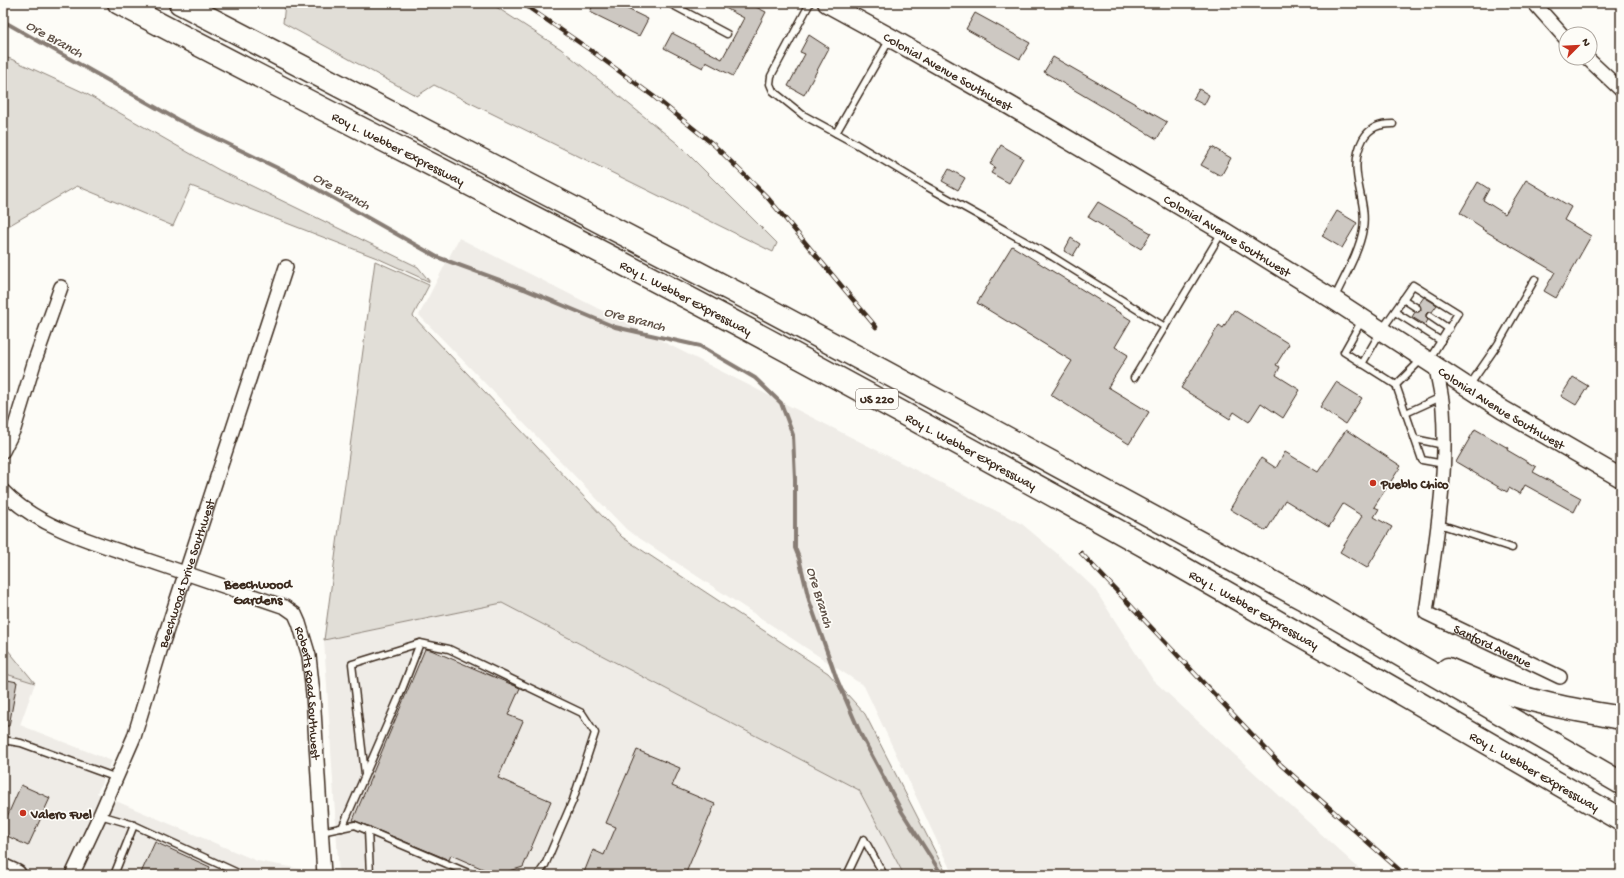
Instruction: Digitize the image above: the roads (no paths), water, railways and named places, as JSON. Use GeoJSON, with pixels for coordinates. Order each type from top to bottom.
{"type":"FeatureCollection","features":[{"type":"Feature","properties":{"kind":"highway","name":"Roy L. Webber Expressway"},"geometry":{"type":"LineString","coordinates":[[120,3],[248,71],[528,214],[781,347],[1148,548],[1621,820]]}},
{"type":"Feature","properties":{"kind":"highway","name":"Roy L. Webber Expressway"},"geometry":{"type":"LineString","coordinates":[[180,3],[762,306],[1302,598],[1621,783]]}},
{"type":"Feature","properties":{"kind":"highway"},"geometry":{"type":"LineString","coordinates":[[1302,598],[1376,630],[1445,667],[1491,687],[1579,711],[1621,718]]}},
{"type":"Feature","properties":{"kind":"main road","name":"Colonial Avenue Southwest"},"geometry":{"type":"LineString","coordinates":[[827,3],[891,38],[1223,231],[1334,300],[1503,410],[1621,478]]}},
{"type":"Feature","properties":{"kind":"main road"},"geometry":{"type":"LineString","coordinates":[[3,869],[16,875]]}},
{"type":"Feature","properties":{"kind":"street"},"geometry":{"type":"LineString","coordinates":[[1534,3],[1558,30]]}},
{"type":"Feature","properties":{"kind":"street"},"geometry":{"type":"LineString","coordinates":[[1596,66],[1621,90]]}},
{"type":"Feature","properties":{"kind":"street","name":"Beechwood Drive Southwest"},"geometry":{"type":"LineString","coordinates":[[72,875],[117,778],[134,737],[286,267]]}},
{"type":"Feature","properties":{"kind":"street"},"geometry":{"type":"LineString","coordinates":[[3,451],[14,429],[35,360],[61,287]]}},
{"type":"Feature","properties":{"kind":"street"},"geometry":{"type":"LineString","coordinates":[[1429,362],[1441,397],[1444,445],[1444,464],[1438,524]]}},
{"type":"Feature","properties":{"kind":"street","name":"Roberts Road Southwest"},"geometry":{"type":"LineString","coordinates":[[3,491],[24,509],[51,524],[87,540],[286,607],[294,614],[299,623],[308,656],[312,694],[324,875]]}},
{"type":"Feature","properties":{"kind":"street","name":"Sanford Avenue"},"geometry":{"type":"LineString","coordinates":[[1438,524],[1426,613],[1560,676]]}},
{"type":"Feature","properties":{"kind":"lane"},"geometry":{"type":"LineString","coordinates":[[671,3],[727,34]]}},
{"type":"Feature","properties":{"kind":"lane"},"geometry":{"type":"LineString","coordinates":[[810,3],[771,76],[770,84],[773,91],[803,115],[1053,257],[1165,327]]}},
{"type":"Feature","properties":{"kind":"lane"},"geometry":{"type":"LineString","coordinates":[[836,133],[891,38]]}},
{"type":"Feature","properties":{"kind":"lane"},"geometry":{"type":"LineString","coordinates":[[1334,300],[1357,249],[1363,229],[1363,215],[1356,160],[1360,145],[1367,132],[1373,127],[1383,124],[1393,124]]}},
{"type":"Feature","properties":{"kind":"lane"},"geometry":{"type":"LineString","coordinates":[[1134,378],[1223,231]]}},
{"type":"Feature","properties":{"kind":"lane"},"geometry":{"type":"LineString","coordinates":[[1468,387],[1498,344],[1535,279]]}},
{"type":"Feature","properties":{"kind":"lane"},"geometry":{"type":"LineString","coordinates":[[1362,364],[1394,312],[1413,285],[1458,313],[1429,362],[1396,385]]}},
{"type":"Feature","properties":{"kind":"lane"},"geometry":{"type":"LineString","coordinates":[[1404,299],[1417,308]]}},
{"type":"Feature","properties":{"kind":"lane"},"geometry":{"type":"LineString","coordinates":[[1394,312],[1441,341]]}},
{"type":"Feature","properties":{"kind":"lane"},"geometry":{"type":"LineString","coordinates":[[1430,316],[1449,328]]}},
{"type":"Feature","properties":{"kind":"lane"},"geometry":{"type":"LineString","coordinates":[[1363,319],[1344,352],[1396,385],[1422,460],[1444,464]]}},
{"type":"Feature","properties":{"kind":"lane"},"geometry":{"type":"LineString","coordinates":[[1406,413],[1441,397]]}},
{"type":"Feature","properties":{"kind":"lane"},"geometry":{"type":"LineString","coordinates":[[1415,439],[1444,445]]}},
{"type":"Feature","properties":{"kind":"lane"},"geometry":{"type":"LineString","coordinates":[[1438,524],[1512,548]]}},
{"type":"Feature","properties":{"kind":"lane"},"geometry":{"type":"LineString","coordinates":[[342,828],[399,697],[420,643]]}},
{"type":"Feature","properties":{"kind":"lane"},"geometry":{"type":"LineString","coordinates":[[365,774],[352,664],[420,643],[449,648],[582,713],[595,734],[574,800],[545,865],[538,875]]}},
{"type":"Feature","properties":{"kind":"lane"},"geometry":{"type":"LineString","coordinates":[[3,740],[21,743],[117,778]]}},
{"type":"Feature","properties":{"kind":"lane"},"geometry":{"type":"LineString","coordinates":[[100,815],[134,825],[238,873],[237,875]]}},
{"type":"Feature","properties":{"kind":"lane"},"geometry":{"type":"LineString","coordinates":[[114,875],[134,825]]}},
{"type":"Feature","properties":{"kind":"lane"},"geometry":{"type":"LineString","coordinates":[[321,832],[355,825],[474,875]]}},
{"type":"Feature","properties":{"kind":"lane"},"geometry":{"type":"LineString","coordinates":[[368,830],[370,875]]}},
{"type":"Feature","properties":{"kind":"lane"},"geometry":{"type":"LineString","coordinates":[[847,875],[864,839],[884,875]]}},
{"type":"Feature","properties":{"kind":"waterway","name":"Ore Branch"},"geometry":{"type":"LineString","coordinates":[[3,21],[178,120],[294,176],[437,257],[524,289],[615,327],[700,346],[755,378],[781,403],[793,435],[795,479],[795,548],[799,558],[809,600],[836,677],[861,735],[902,812],[942,875]]}},
{"type":"Feature","properties":{"kind":"railway"},"geometry":{"type":"LineString","coordinates":[[522,3],[653,96],[714,145],[767,197],[876,327]]}},
{"type":"Feature","properties":{"kind":"railway"},"geometry":{"type":"LineString","coordinates":[[1081,553],[1281,765],[1405,875]]}},
{"type":"Feature","properties":{"kind":"place","name":"Pueblo Chico"},"geometry":{"type":"Point","coordinates":[1373,483]}},
{"type":"Feature","properties":{"kind":"place","name":"Valero Fuel"},"geometry":{"type":"Point","coordinates":[23,813]}},
{"type":"Feature","properties":{"kind":"district","name":"Beechwood Gardens"},"geometry":{"type":"Point","coordinates":[258,592]}}]}
